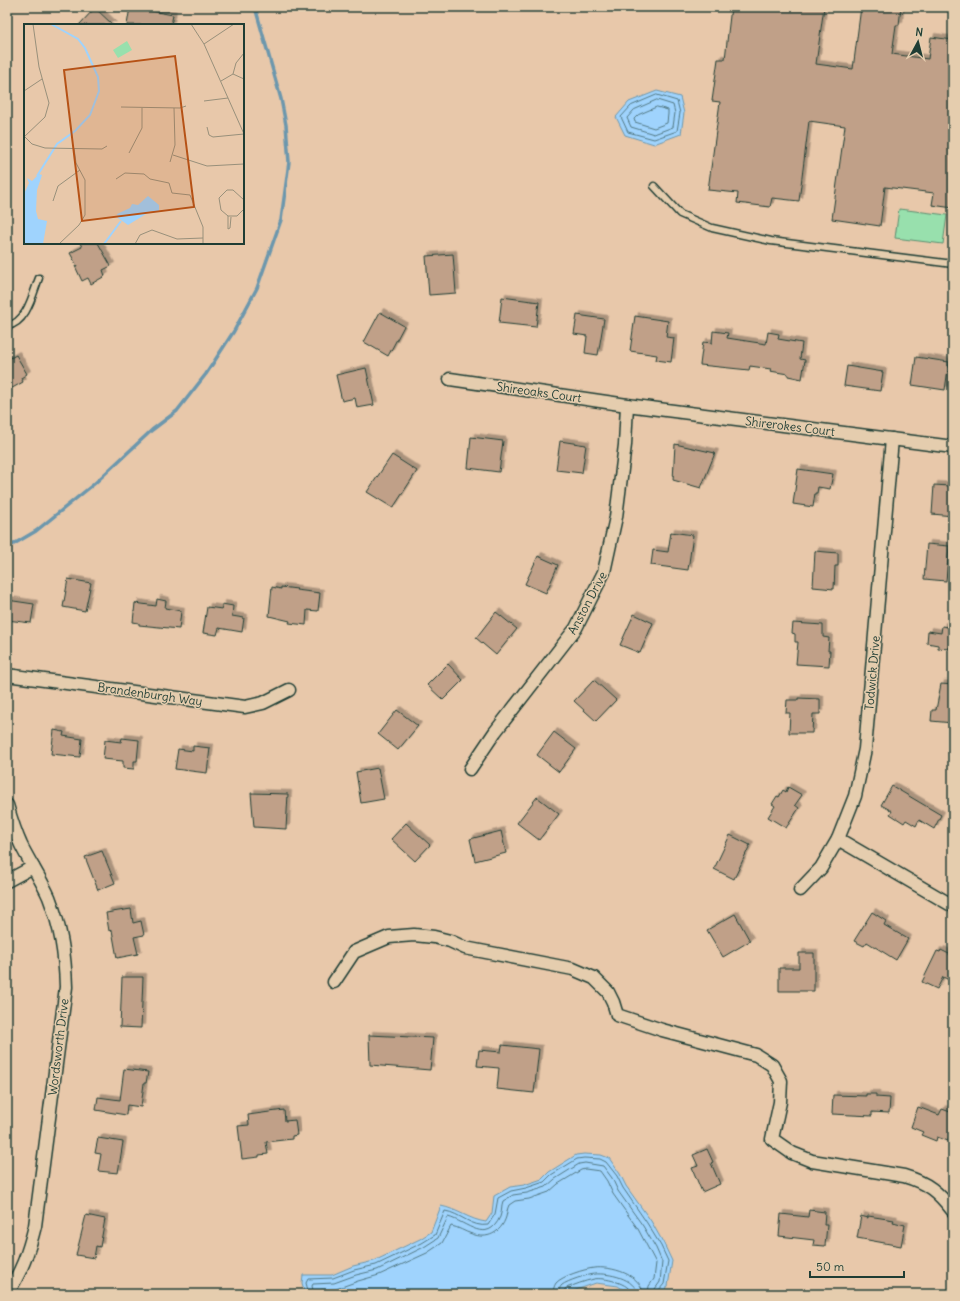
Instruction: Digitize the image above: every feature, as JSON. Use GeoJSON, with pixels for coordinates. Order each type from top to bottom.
{"type":"FeatureCollection","features":[{"type":"Feature","properties":{"kind":"street","name":"Shireoaks Court"},"geometry":{"type":"LineString","coordinates":[[450,379],[628,405]]}},
{"type":"Feature","properties":{"kind":"street","name":"Shirerokes Court"},"geometry":{"type":"LineString","coordinates":[[628,405],[953,447]]}},
{"type":"Feature","properties":{"kind":"street","name":"Anston Drive"},"geometry":{"type":"LineString","coordinates":[[470,769],[495,732],[576,628],[604,572],[616,517],[625,445],[628,405]]}},
{"type":"Feature","properties":{"kind":"street","name":"Todwick Drive"},"geometry":{"type":"LineString","coordinates":[[800,890],[821,868],[838,839],[855,796],[866,749],[892,439]]}},
{"type":"Feature","properties":{"kind":"street","name":"Brandenburgh Way"},"geometry":{"type":"LineString","coordinates":[[8,679],[245,707],[263,703],[289,690]]}},
{"type":"Feature","properties":{"kind":"street","name":"Wordsworth Drive"},"geometry":{"type":"LineString","coordinates":[[7,805],[12,823],[22,846],[48,896],[59,927],[65,958],[66,987],[35,1226],[30,1249],[20,1274],[7,1294]]}},
{"type":"Feature","properties":{"kind":"street"},"geometry":{"type":"LineString","coordinates":[[838,839],[953,906]]}},
{"type":"Feature","properties":{"kind":"street"},"geometry":{"type":"LineString","coordinates":[[7,881],[33,867]]}},
{"type":"Feature","properties":{"kind":"street"},"geometry":{"type":"LineString","coordinates":[[334,982],[354,952],[390,937],[414,935],[434,936],[465,948],[573,969],[594,978],[608,992],[613,1002],[616,1015],[662,1030],[756,1055],[772,1065],[781,1081],[780,1102],[772,1139],[792,1153],[812,1162],[904,1176],[918,1180],[940,1194],[953,1211]]}},
{"type":"Feature","properties":{"kind":"lane"},"geometry":{"type":"LineString","coordinates":[[654,186],[680,214],[712,228],[771,241],[953,264]]}},
{"type":"Feature","properties":{"kind":"lane"},"geometry":{"type":"LineString","coordinates":[[7,326],[17,322],[26,310],[39,278]]}},
{"type":"Feature","properties":{"kind":"green space"},"geometry":{"type":"Polygon","coordinates":[[[899,209],[947,215],[943,244],[895,238],[899,209]]]}},
{"type":"Feature","properties":{"kind":"green space"},"geometry":{"type":"Polygon","coordinates":[[[953,216],[953,245],[949,245],[953,216]]]}},
{"type":"Feature","properties":{"kind":"water"},"geometry":{"type":"Polygon","coordinates":[[[657,91],[680,97],[684,113],[681,134],[654,144],[625,135],[616,117],[629,102],[657,91]]]}},
{"type":"Feature","properties":{"kind":"water"},"geometry":{"type":"Polygon","coordinates":[[[576,1155],[601,1155],[609,1158],[626,1186],[651,1221],[664,1244],[672,1261],[668,1286],[662,1294],[630,1294],[618,1286],[596,1283],[564,1294],[305,1294],[302,1283],[303,1275],[332,1275],[353,1266],[374,1261],[420,1239],[431,1232],[441,1206],[486,1222],[492,1213],[494,1196],[510,1187],[524,1185],[542,1179],[549,1172],[576,1155]]]}},
{"type":"Feature","properties":{"kind":"building"},"geometry":{"type":"Polygon","coordinates":[[[130,7],[173,15],[171,24],[127,24],[130,7]]]}},
{"type":"Feature","properties":{"kind":"building"},"geometry":{"type":"Polygon","coordinates":[[[731,7],[824,7],[816,64],[853,69],[861,7],[901,7],[899,25],[896,25],[892,54],[928,59],[931,37],[953,40],[953,208],[932,205],[934,193],[885,187],[880,226],[832,219],[845,126],[809,121],[799,201],[772,198],[770,207],[737,203],[738,193],[708,190],[720,102],[712,101],[718,59],[725,59],[731,7]]]}},
{"type":"Feature","properties":{"kind":"building"},"geometry":{"type":"Polygon","coordinates":[[[95,8],[112,24],[80,24],[95,8]]]}},
{"type":"Feature","properties":{"kind":"building"},"geometry":{"type":"Polygon","coordinates":[[[80,244],[99,244],[111,266],[103,270],[105,276],[91,284],[88,278],[82,281],[75,266],[77,266],[70,253],[82,247],[80,244]]]}},
{"type":"Feature","properties":{"kind":"building"},"geometry":{"type":"Polygon","coordinates":[[[453,254],[456,293],[429,295],[426,256],[453,254]]]}},
{"type":"Feature","properties":{"kind":"building"},"geometry":{"type":"Polygon","coordinates":[[[502,297],[539,302],[536,327],[499,323],[502,297]]]}},
{"type":"Feature","properties":{"kind":"building"},"geometry":{"type":"Polygon","coordinates":[[[380,312],[404,326],[388,356],[364,342],[380,312]]]}},
{"type":"Feature","properties":{"kind":"building"},"geometry":{"type":"Polygon","coordinates":[[[577,315],[604,319],[598,355],[585,353],[587,336],[574,334],[577,315]]]}},
{"type":"Feature","properties":{"kind":"building"},"geometry":{"type":"Polygon","coordinates":[[[635,316],[668,321],[666,337],[674,338],[671,362],[656,360],[657,355],[630,351],[635,316]]]}},
{"type":"Feature","properties":{"kind":"building"},"geometry":{"type":"Polygon","coordinates":[[[713,331],[728,333],[727,338],[766,344],[768,332],[779,334],[778,339],[802,343],[800,359],[805,360],[802,379],[788,376],[788,374],[770,371],[771,369],[750,366],[749,370],[700,365],[703,342],[712,343],[713,331]]]}},
{"type":"Feature","properties":{"kind":"building"},"geometry":{"type":"Polygon","coordinates":[[[16,355],[27,374],[21,378],[23,382],[7,391],[7,360],[16,355]]]}},
{"type":"Feature","properties":{"kind":"building"},"geometry":{"type":"Polygon","coordinates":[[[916,357],[949,362],[945,390],[912,385],[916,357]]]}},
{"type":"Feature","properties":{"kind":"building"},"geometry":{"type":"Polygon","coordinates":[[[847,366],[883,372],[880,391],[844,386],[847,366]]]}},
{"type":"Feature","properties":{"kind":"building"},"geometry":{"type":"Polygon","coordinates":[[[366,368],[374,405],[357,408],[355,398],[342,401],[336,375],[366,368]]]}},
{"type":"Feature","properties":{"kind":"building"},"geometry":{"type":"Polygon","coordinates":[[[471,437],[503,441],[499,472],[468,468],[471,437]]]}},
{"type":"Feature","properties":{"kind":"building"},"geometry":{"type":"Polygon","coordinates":[[[560,441],[586,445],[582,473],[556,470],[560,441]]]}},
{"type":"Feature","properties":{"kind":"building"},"geometry":{"type":"Polygon","coordinates":[[[675,444],[715,453],[701,488],[673,480],[675,444]]]}},
{"type":"Feature","properties":{"kind":"building"},"geometry":{"type":"Polygon","coordinates":[[[392,455],[417,471],[393,508],[367,492],[392,455]]]}},
{"type":"Feature","properties":{"kind":"building"},"geometry":{"type":"Polygon","coordinates":[[[798,469],[833,474],[830,489],[818,487],[817,493],[815,493],[813,507],[793,504],[798,469]]]}},
{"type":"Feature","properties":{"kind":"building"},"geometry":{"type":"Polygon","coordinates":[[[934,485],[950,486],[950,489],[953,489],[953,516],[932,514],[934,485]]]}},
{"type":"Feature","properties":{"kind":"building"},"geometry":{"type":"Polygon","coordinates":[[[671,532],[693,535],[688,570],[651,565],[653,550],[668,552],[671,532]]]}},
{"type":"Feature","properties":{"kind":"building"},"geometry":{"type":"Polygon","coordinates":[[[927,544],[949,546],[946,581],[924,579],[927,544]]]}},
{"type":"Feature","properties":{"kind":"building"},"geometry":{"type":"Polygon","coordinates":[[[815,551],[838,553],[838,566],[835,566],[834,589],[813,587],[815,551]]]}},
{"type":"Feature","properties":{"kind":"building"},"geometry":{"type":"Polygon","coordinates":[[[538,556],[558,565],[546,593],[525,584],[538,556]]]}},
{"type":"Feature","properties":{"kind":"building"},"geometry":{"type":"Polygon","coordinates":[[[68,579],[91,583],[85,611],[63,607],[68,579]]]}},
{"type":"Feature","properties":{"kind":"building"},"geometry":{"type":"Polygon","coordinates":[[[272,587],[320,593],[318,611],[307,610],[306,625],[289,623],[290,621],[269,616],[272,587]]]}},
{"type":"Feature","properties":{"kind":"building"},"geometry":{"type":"Polygon","coordinates":[[[157,599],[166,601],[165,608],[181,611],[179,629],[139,625],[139,623],[133,622],[135,603],[156,606],[157,599]]]}},
{"type":"Feature","properties":{"kind":"building"},"geometry":{"type":"Polygon","coordinates":[[[7,600],[34,604],[31,623],[7,620],[7,600]]]}},
{"type":"Feature","properties":{"kind":"building"},"geometry":{"type":"Polygon","coordinates":[[[222,604],[233,606],[232,616],[244,618],[242,632],[219,628],[217,635],[203,633],[207,607],[222,609],[222,604]]]}},
{"type":"Feature","properties":{"kind":"building"},"geometry":{"type":"Polygon","coordinates":[[[496,612],[517,629],[496,655],[476,638],[496,612]]]}},
{"type":"Feature","properties":{"kind":"building"},"geometry":{"type":"Polygon","coordinates":[[[634,614],[653,623],[640,653],[620,645],[634,614]]]}},
{"type":"Feature","properties":{"kind":"building"},"geometry":{"type":"Polygon","coordinates":[[[793,623],[823,625],[823,637],[829,638],[829,666],[796,664],[798,642],[795,642],[795,634],[792,633],[793,623]]]}},
{"type":"Feature","properties":{"kind":"building"},"geometry":{"type":"Polygon","coordinates":[[[942,626],[953,628],[953,648],[938,648],[938,645],[927,643],[928,631],[941,633],[942,626]]]}},
{"type":"Feature","properties":{"kind":"building"},"geometry":{"type":"Polygon","coordinates":[[[448,664],[463,680],[443,700],[427,685],[448,664]]]}},
{"type":"Feature","properties":{"kind":"building"},"geometry":{"type":"Polygon","coordinates":[[[594,680],[616,700],[596,721],[574,701],[594,680]]]}},
{"type":"Feature","properties":{"kind":"building"},"geometry":{"type":"Polygon","coordinates":[[[941,684],[953,685],[953,723],[931,721],[932,710],[936,710],[941,684]]]}},
{"type":"Feature","properties":{"kind":"building"},"geometry":{"type":"Polygon","coordinates":[[[798,698],[820,699],[820,714],[813,714],[812,733],[789,733],[790,713],[786,713],[787,700],[798,700],[798,698]]]}},
{"type":"Feature","properties":{"kind":"building"},"geometry":{"type":"Polygon","coordinates":[[[397,710],[418,726],[398,750],[378,734],[397,710]]]}},
{"type":"Feature","properties":{"kind":"building"},"geometry":{"type":"Polygon","coordinates":[[[54,730],[64,732],[63,736],[82,739],[80,757],[51,754],[54,730]]]}},
{"type":"Feature","properties":{"kind":"building"},"geometry":{"type":"Polygon","coordinates":[[[554,732],[576,749],[559,772],[537,755],[554,732]]]}},
{"type":"Feature","properties":{"kind":"building"},"geometry":{"type":"Polygon","coordinates":[[[122,738],[139,740],[137,761],[134,761],[134,769],[123,768],[123,761],[103,759],[105,740],[121,742],[122,738]]]}},
{"type":"Feature","properties":{"kind":"building"},"geometry":{"type":"Polygon","coordinates":[[[193,746],[210,748],[207,773],[175,769],[178,749],[193,751],[193,746]]]}},
{"type":"Feature","properties":{"kind":"building"},"geometry":{"type":"Polygon","coordinates":[[[378,768],[384,799],[361,803],[356,772],[378,768]]]}},
{"type":"Feature","properties":{"kind":"building"},"geometry":{"type":"Polygon","coordinates":[[[892,786],[941,815],[934,829],[919,820],[916,826],[906,820],[904,823],[890,814],[892,811],[881,805],[892,786]]]}},
{"type":"Feature","properties":{"kind":"building"},"geometry":{"type":"Polygon","coordinates":[[[788,787],[802,795],[795,805],[799,808],[786,828],[768,817],[775,806],[772,804],[777,796],[779,797],[783,790],[786,792],[788,787]]]}},
{"type":"Feature","properties":{"kind":"building"},"geometry":{"type":"Polygon","coordinates":[[[251,793],[288,794],[286,829],[254,827],[251,793]]]}},
{"type":"Feature","properties":{"kind":"building"},"geometry":{"type":"Polygon","coordinates":[[[537,797],[559,814],[539,840],[517,823],[537,797]]]}},
{"type":"Feature","properties":{"kind":"building"},"geometry":{"type":"Polygon","coordinates":[[[406,823],[430,845],[415,861],[391,839],[406,823]]]}},
{"type":"Feature","properties":{"kind":"building"},"geometry":{"type":"Polygon","coordinates":[[[501,831],[506,853],[475,861],[470,839],[501,831]]]}},
{"type":"Feature","properties":{"kind":"building"},"geometry":{"type":"Polygon","coordinates":[[[730,835],[750,845],[734,879],[714,869],[730,835]]]}},
{"type":"Feature","properties":{"kind":"building"},"geometry":{"type":"Polygon","coordinates":[[[102,851],[115,883],[98,890],[85,857],[102,851]]]}},
{"type":"Feature","properties":{"kind":"building"},"geometry":{"type":"Polygon","coordinates":[[[131,909],[133,923],[141,921],[144,935],[134,937],[138,954],[117,958],[112,930],[109,931],[106,913],[131,909]]]}},
{"type":"Feature","properties":{"kind":"building"},"geometry":{"type":"Polygon","coordinates":[[[872,912],[886,921],[884,925],[908,939],[896,960],[867,942],[864,946],[854,941],[872,912]]]}},
{"type":"Feature","properties":{"kind":"building"},"geometry":{"type":"Polygon","coordinates":[[[735,914],[750,941],[723,957],[707,930],[735,914]]]}},
{"type":"Feature","properties":{"kind":"building"},"geometry":{"type":"Polygon","coordinates":[[[941,950],[953,956],[953,982],[943,977],[937,989],[922,982],[937,951],[940,952],[941,950]]]}},
{"type":"Feature","properties":{"kind":"building"},"geometry":{"type":"Polygon","coordinates":[[[799,953],[814,953],[814,991],[779,991],[779,968],[799,968],[799,953]]]}},
{"type":"Feature","properties":{"kind":"building"},"geometry":{"type":"Polygon","coordinates":[[[122,977],[143,977],[141,1028],[120,1027],[122,977]]]}},
{"type":"Feature","properties":{"kind":"building"},"geometry":{"type":"Polygon","coordinates":[[[369,1035],[433,1038],[430,1070],[370,1065],[369,1035]]]}},
{"type":"Feature","properties":{"kind":"building"},"geometry":{"type":"Polygon","coordinates":[[[502,1045],[539,1049],[534,1093],[497,1089],[499,1068],[477,1066],[479,1050],[501,1052],[502,1045]]]}},
{"type":"Feature","properties":{"kind":"building"},"geometry":{"type":"Polygon","coordinates":[[[124,1069],[148,1072],[146,1083],[144,1083],[141,1107],[127,1105],[126,1115],[96,1110],[98,1097],[120,1100],[124,1069]]]}},
{"type":"Feature","properties":{"kind":"building"},"geometry":{"type":"Polygon","coordinates":[[[866,1094],[876,1094],[876,1097],[890,1098],[889,1113],[872,1112],[872,1116],[832,1114],[833,1095],[866,1096],[866,1094]]]}},
{"type":"Feature","properties":{"kind":"building"},"geometry":{"type":"Polygon","coordinates":[[[918,1107],[939,1115],[942,1109],[953,1113],[953,1137],[950,1136],[948,1141],[937,1137],[936,1141],[921,1135],[923,1132],[911,1127],[918,1107]]]}},
{"type":"Feature","properties":{"kind":"building"},"geometry":{"type":"Polygon","coordinates":[[[284,1110],[285,1121],[295,1120],[297,1135],[292,1136],[292,1139],[266,1142],[268,1154],[259,1155],[259,1157],[242,1159],[238,1126],[249,1125],[248,1115],[284,1110]]]}},
{"type":"Feature","properties":{"kind":"building"},"geometry":{"type":"Polygon","coordinates":[[[98,1138],[123,1142],[118,1173],[98,1171],[101,1154],[95,1153],[98,1138]]]}},
{"type":"Feature","properties":{"kind":"building"},"geometry":{"type":"Polygon","coordinates":[[[707,1149],[720,1184],[702,1192],[692,1168],[698,1166],[693,1155],[707,1149]]]}},
{"type":"Feature","properties":{"kind":"building"},"geometry":{"type":"Polygon","coordinates":[[[809,1210],[825,1212],[824,1225],[827,1225],[825,1246],[813,1245],[814,1240],[779,1236],[781,1214],[808,1217],[809,1210]]]}},
{"type":"Feature","properties":{"kind":"building"},"geometry":{"type":"Polygon","coordinates":[[[86,1215],[105,1219],[100,1247],[96,1246],[94,1258],[76,1255],[86,1215]]]}},
{"type":"Feature","properties":{"kind":"building"},"geometry":{"type":"Polygon","coordinates":[[[861,1216],[894,1220],[893,1222],[905,1225],[901,1246],[857,1238],[861,1216]]]}},
{"type":"Feature","properties":{"kind":"waterway"},"geometry":{"type":"LineString","coordinates":[[7,548],[36,531],[94,484],[152,430],[177,411],[206,374],[234,331],[257,288],[281,220],[289,162],[286,125],[281,99],[255,7]]}}]}
